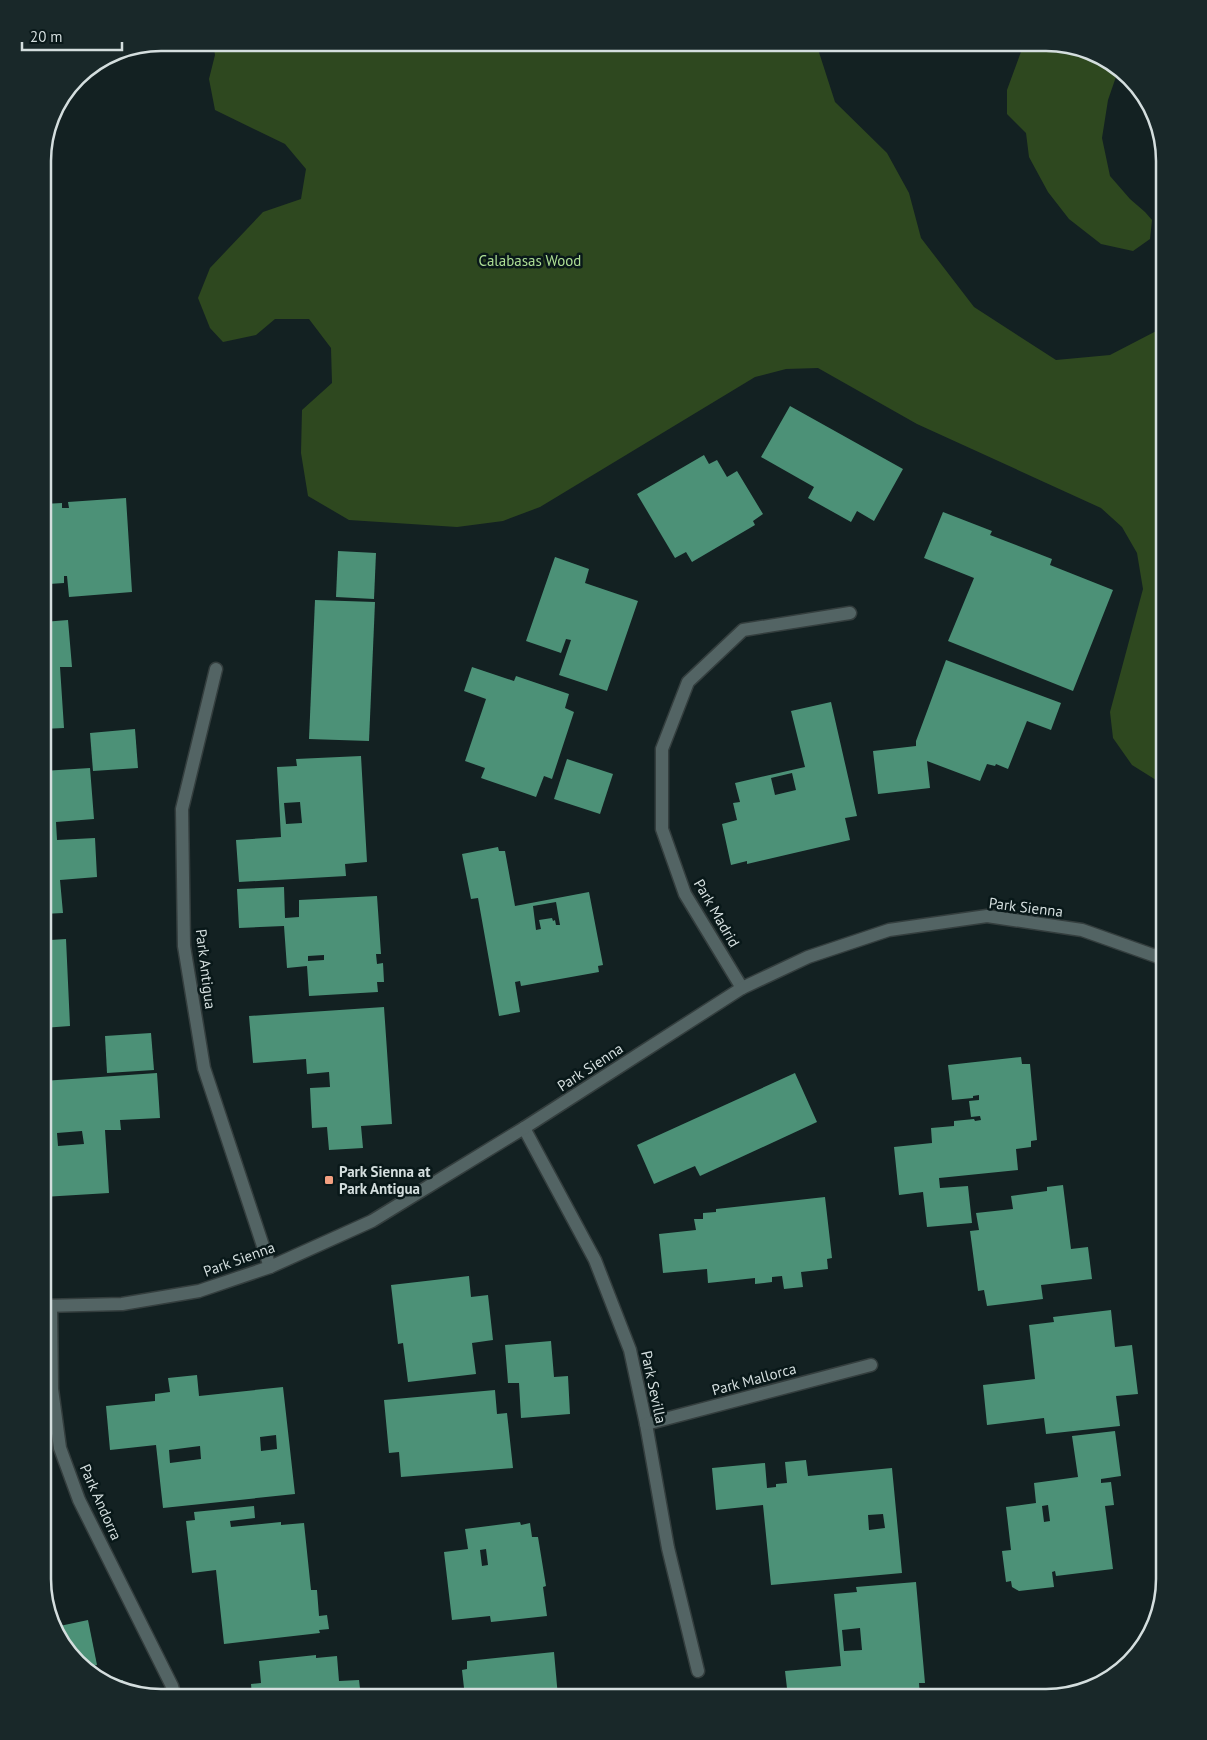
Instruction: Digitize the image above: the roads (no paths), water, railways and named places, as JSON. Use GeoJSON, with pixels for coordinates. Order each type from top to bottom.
{"type":"FeatureCollection","features":[{"type":"Feature","properties":{"kind":"street","name":"Park Madrid"},"geometry":{"type":"LineString","coordinates":[[742,988],[685,894],[662,829],[662,749],[688,682],[743,630],[850,612]]}},
{"type":"Feature","properties":{"kind":"street","name":"Park Antigua"},"geometry":{"type":"LineString","coordinates":[[216,669],[182,809],[184,946],[204,1068],[270,1267]]}},
{"type":"Feature","properties":{"kind":"street","name":"Park Sienna"},"geometry":{"type":"LineString","coordinates":[[51,1306],[122,1304],[198,1291],[270,1267],[372,1221],[524,1128],[742,988],[808,957],[889,930],[987,916],[1082,930],[1156,956]]}},
{"type":"Feature","properties":{"kind":"street","name":"Park Sevilla"},"geometry":{"type":"LineString","coordinates":[[524,1128],[595,1260],[630,1350],[646,1424],[668,1548],[698,1672]]}},
{"type":"Feature","properties":{"kind":"street","name":"Park Mallorca"},"geometry":{"type":"LineString","coordinates":[[646,1424],[871,1366]]}},
{"type":"Feature","properties":{"kind":"street","name":"Park Andorra"},"geometry":{"type":"LineString","coordinates":[[51,1373],[60,1448],[79,1500],[173,1689]]}},
{"type":"Feature","properties":{"kind":"place","name":"Park Sienna at Park Antigua"},"geometry":{"type":"Point","coordinates":[329,1180]}},
{"type":"Feature","properties":{"kind":"park label","name":"Calabasas Wood"},"geometry":{"type":"Point","coordinates":[530,260]}}]}
